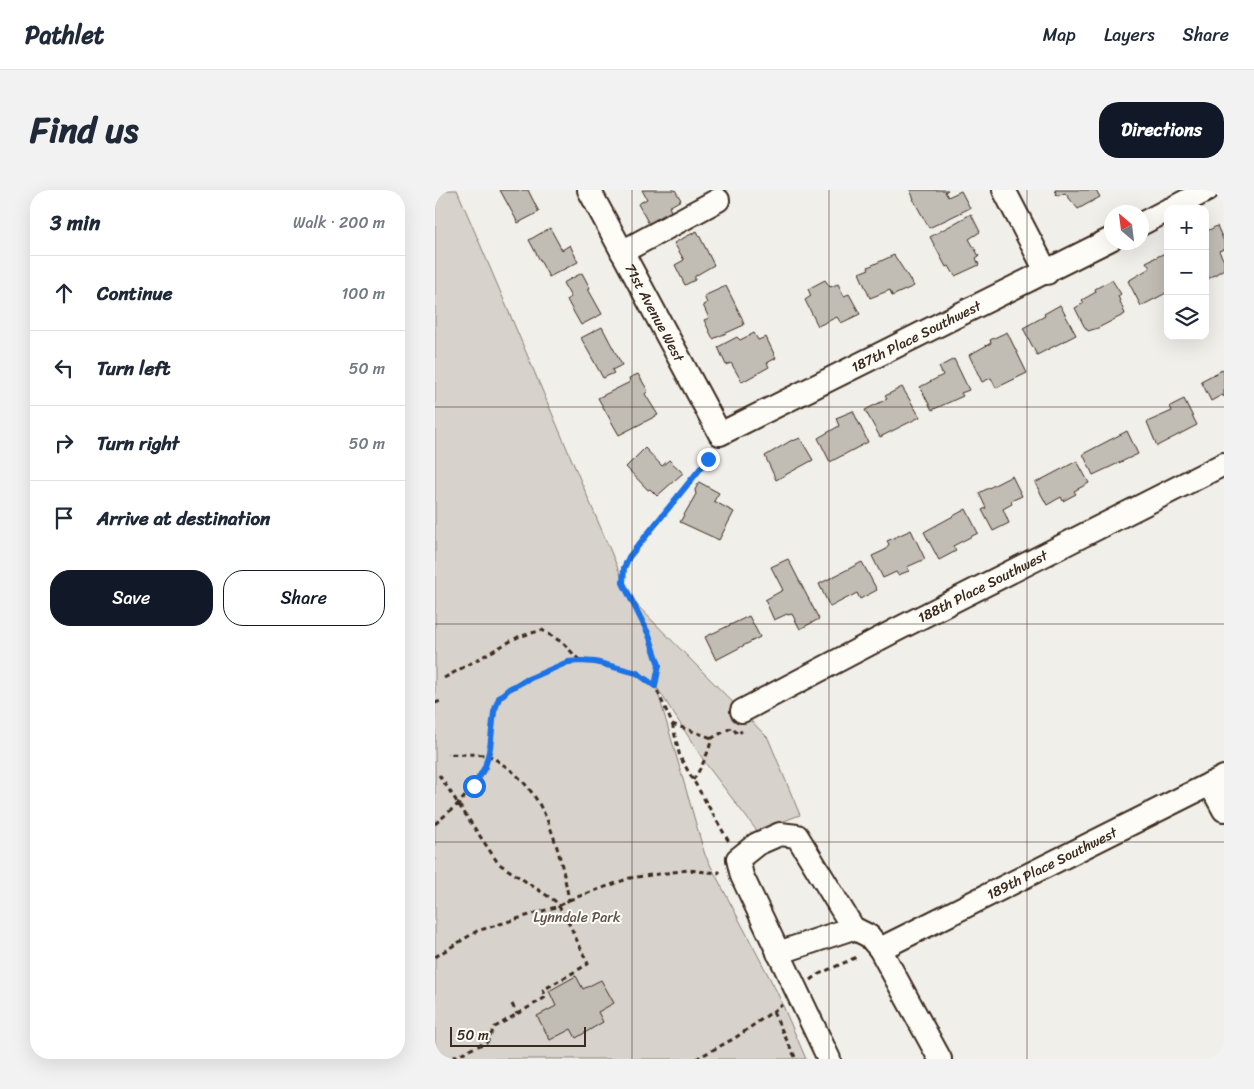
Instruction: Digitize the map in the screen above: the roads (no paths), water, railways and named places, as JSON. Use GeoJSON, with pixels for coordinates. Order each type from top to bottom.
{"type":"FeatureCollection","features":[{"type":"Feature","properties":{"kind":"street","name":"71st Avenue West"},"geometry":{"type":"LineString","coordinates":[[589,190],[721,434]]}},
{"type":"Feature","properties":{"kind":"street"},"geometry":{"type":"LineString","coordinates":[[1004,190],[1047,273]]}},
{"type":"Feature","properties":{"kind":"street"},"geometry":{"type":"LineString","coordinates":[[1178,205],[1207,190]]}},
{"type":"Feature","properties":{"kind":"street"},"geometry":{"type":"LineString","coordinates":[[622,252],[718,200]]}},
{"type":"Feature","properties":{"kind":"street"},"geometry":{"type":"LineString","coordinates":[[1149,220],[1164,212]]}},
{"type":"Feature","properties":{"kind":"street","name":"187th Place Southwest"},"geometry":{"type":"LineString","coordinates":[[721,434],[1047,273],[1104,243]]}},
{"type":"Feature","properties":{"kind":"street","name":"188th Place Southwest"},"geometry":{"type":"LineString","coordinates":[[737,719],[905,625],[1224,464]]}},
{"type":"Feature","properties":{"kind":"street"},"geometry":{"type":"LineString","coordinates":[[1217,780],[1224,810]]}},
{"type":"Feature","properties":{"kind":"street","name":"189th Place Southwest"},"geometry":{"type":"LineString","coordinates":[[879,949],[1217,780]]}},
{"type":"Feature","properties":{"kind":"street"},"geometry":{"type":"LineString","coordinates":[[829,1059],[734,857],[780,834],[797,836],[853,928],[869,936],[879,949],[940,1059]]}},
{"type":"Feature","properties":{"kind":"street"},"geometry":{"type":"LineString","coordinates":[[779,953],[853,928]]}},
{"type":"Feature","properties":{"kind":"park label","name":"Lynndale Park"},"geometry":{"type":"Point","coordinates":[577,917]}}]}
